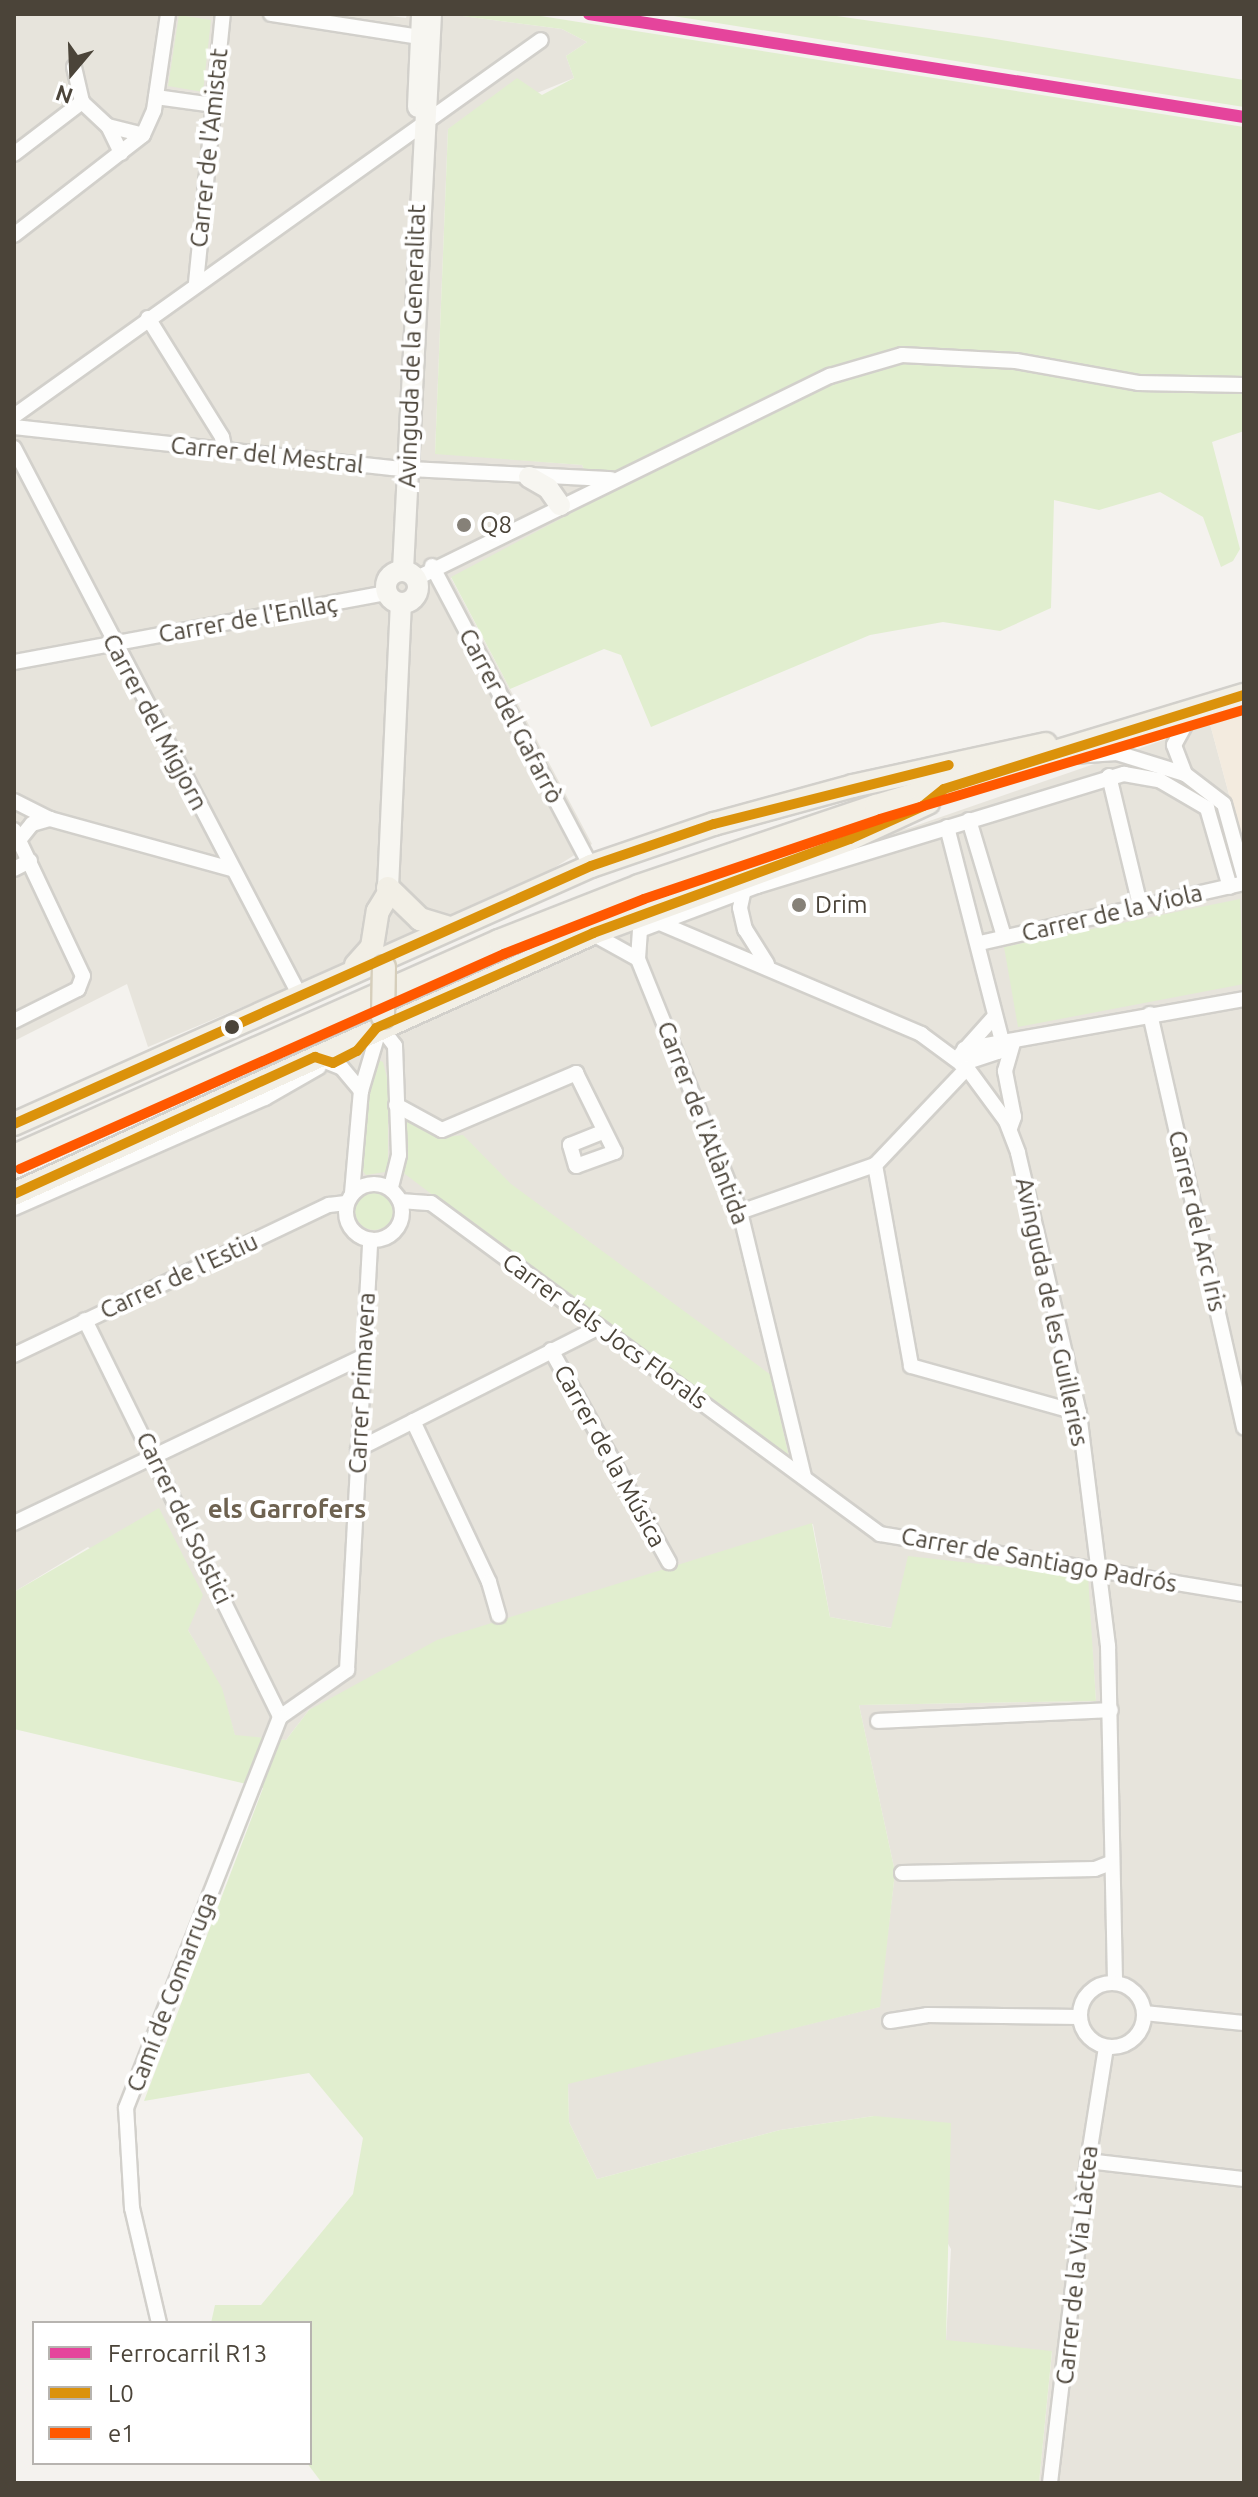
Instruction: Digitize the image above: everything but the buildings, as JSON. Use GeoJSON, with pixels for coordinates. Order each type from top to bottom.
{"type":"FeatureCollection","features":[{"type":"Feature","properties":{"kind":"main road"},"geometry":{"type":"LineString","coordinates":[[14,1156],[499,941],[639,886],[876,806],[944,789],[1244,695]]}},
{"type":"Feature","properties":{"kind":"main road"},"geometry":{"type":"LineString","coordinates":[[14,1124],[299,994],[384,962],[450,928],[591,866],[714,824],[853,786],[1042,743],[1072,748]]}},
{"type":"Feature","properties":{"kind":"main road"},"geometry":{"type":"LineString","coordinates":[[14,1194],[322,1059],[382,1022],[593,933],[636,924],[746,884],[923,806],[944,789]]}},
{"type":"Feature","properties":{"kind":"main road"},"geometry":{"type":"LineString","coordinates":[[387,892],[420,919],[450,928]]}},
{"type":"Feature","properties":{"kind":"main road"},"geometry":{"type":"LineString","coordinates":[[382,1022],[387,892]]}},
{"type":"Feature","properties":{"kind":"main road"},"geometry":{"type":"LineString","coordinates":[[349,974],[372,947],[378,911],[387,892]]}},
{"type":"Feature","properties":{"kind":"street"},"geometry":{"type":"LineString","coordinates":[[14,235],[143,135],[156,97],[168,14]]}},
{"type":"Feature","properties":{"kind":"street","name":"Carrer de l'Amistat"},"geometry":{"type":"LineString","coordinates":[[196,283],[223,14]]}},
{"type":"Feature","properties":{"kind":"street"},"geometry":{"type":"LineString","coordinates":[[271,14],[419,37]]}},
{"type":"Feature","properties":{"kind":"street","name":"Avinguda de la Generalitat"},"geometry":{"type":"LineString","coordinates":[[422,14],[416,87],[425,113]]}},
{"type":"Feature","properties":{"kind":"street","name":"Avinguda de la Generalitat"},"geometry":{"type":"LineString","coordinates":[[417,571],[407,468],[431,14]]}},
{"type":"Feature","properties":{"kind":"street"},"geometry":{"type":"LineString","coordinates":[[14,416],[425,113],[541,40]]}},
{"type":"Feature","properties":{"kind":"street"},"geometry":{"type":"LineString","coordinates":[[74,67],[82,102],[108,126],[121,153]]}},
{"type":"Feature","properties":{"kind":"street"},"geometry":{"type":"LineString","coordinates":[[156,97],[214,105]]}},
{"type":"Feature","properties":{"kind":"street"},"geometry":{"type":"LineString","coordinates":[[16,149],[82,102]]}},
{"type":"Feature","properties":{"kind":"street"},"geometry":{"type":"LineString","coordinates":[[108,126],[143,135]]}},
{"type":"Feature","properties":{"kind":"street"},"geometry":{"type":"LineString","coordinates":[[148,318],[222,437],[225,451]]}},
{"type":"Feature","properties":{"kind":"street"},"geometry":{"type":"LineString","coordinates":[[387,892],[394,598],[389,576],[417,571],[830,376],[902,355],[1016,361],[1138,383],[1236,384],[1244,378]]}},
{"type":"Feature","properties":{"kind":"street","name":"Carrer del Mestral"},"geometry":{"type":"LineString","coordinates":[[14,427],[407,468],[529,477],[617,479]]}},
{"type":"Feature","properties":{"kind":"street","name":"Carrer del Migjorn"},"geometry":{"type":"LineString","coordinates":[[14,448],[112,642],[299,994]]}},
{"type":"Feature","properties":{"kind":"street"},"geometry":{"type":"LineString","coordinates":[[529,477],[548,488],[560,505]]}},
{"type":"Feature","properties":{"kind":"street"},"geometry":{"type":"LineString","coordinates":[[394,598],[417,594],[417,571]]}},
{"type":"Feature","properties":{"kind":"street","name":"Carrer del Gafarrò"},"geometry":{"type":"LineString","coordinates":[[417,571],[591,866]]}},
{"type":"Feature","properties":{"kind":"street","name":"Carrer de l'Enllaç"},"geometry":{"type":"LineString","coordinates":[[14,662],[112,642],[394,598]]}},
{"type":"Feature","properties":{"kind":"street"},"geometry":{"type":"LineString","coordinates":[[1185,774],[1174,745],[1193,711]]}},
{"type":"Feature","properties":{"kind":"street"},"geometry":{"type":"LineString","coordinates":[[1049,755],[1117,753],[1185,774],[1224,804],[1244,876]]}},
{"type":"Feature","properties":{"kind":"street"},"geometry":{"type":"LineString","coordinates":[[636,924],[660,923],[746,884],[947,827],[1109,776],[1139,773],[1195,798],[1211,817],[1237,885]]}},
{"type":"Feature","properties":{"kind":"street"},"geometry":{"type":"LineString","coordinates":[[1109,776],[1141,909]]}},
{"type":"Feature","properties":{"kind":"street"},"geometry":{"type":"LineString","coordinates":[[14,801],[50,819],[232,869]]}},
{"type":"Feature","properties":{"kind":"street"},"geometry":{"type":"LineString","coordinates":[[14,1021],[78,989],[83,976],[17,835],[32,824],[50,819]]}},
{"type":"Feature","properties":{"kind":"street"},"geometry":{"type":"LineString","coordinates":[[969,820],[1004,937]]}},
{"type":"Feature","properties":{"kind":"street"},"geometry":{"type":"LineString","coordinates":[[947,827],[980,943],[995,1016],[1008,1044],[1005,1071],[1014,1117],[1009,1130]]}},
{"type":"Feature","properties":{"kind":"street"},"geometry":{"type":"LineString","coordinates":[[14,869],[30,861]]}},
{"type":"Feature","properties":{"kind":"street"},"geometry":{"type":"LineString","coordinates":[[746,884],[745,929],[770,967]]}},
{"type":"Feature","properties":{"kind":"street","name":"Carrer de la Viola"},"geometry":{"type":"LineString","coordinates":[[980,943],[1237,885]]}},
{"type":"Feature","properties":{"kind":"street","name":"Avinguda de les Guilleries"},"geometry":{"type":"LineString","coordinates":[[660,923],[770,967],[921,1034],[962,1060],[996,1104],[1009,1130],[1079,1413],[1111,1710],[1115,1983]]}},
{"type":"Feature","properties":{"kind":"street","name":"Carrer de l'Atlàntida"},"geometry":{"type":"LineString","coordinates":[[636,924],[638,959],[740,1212],[804,1476]]}},
{"type":"Feature","properties":{"kind":"street"},"geometry":{"type":"LineString","coordinates":[[593,933],[638,959]]}},
{"type":"Feature","properties":{"kind":"street"},"geometry":{"type":"LineString","coordinates":[[962,1060],[1008,1044],[1150,1014],[1244,999]]}},
{"type":"Feature","properties":{"kind":"street","name":"Carrer del Arc Iris"},"geometry":{"type":"LineString","coordinates":[[1150,1014],[1244,1427]]}},
{"type":"Feature","properties":{"kind":"street"},"geometry":{"type":"LineString","coordinates":[[740,1212],[875,1165],[995,1016]]}},
{"type":"Feature","properties":{"kind":"street"},"geometry":{"type":"LineString","coordinates":[[349,1198],[371,1183],[391,1188],[400,1201],[398,1227],[383,1239],[370,1240],[351,1230],[349,1198],[361,1091],[382,1022]]}},
{"type":"Feature","properties":{"kind":"street"},"geometry":{"type":"LineString","coordinates":[[382,1022],[395,1046],[399,1155],[391,1188]]}},
{"type":"Feature","properties":{"kind":"street"},"geometry":{"type":"LineString","coordinates":[[14,1208],[265,1098],[322,1059],[350,1075],[361,1091]]}},
{"type":"Feature","properties":{"kind":"street"},"geometry":{"type":"LineString","coordinates":[[396,1105],[442,1130],[576,1073],[603,1132]]}},
{"type":"Feature","properties":{"kind":"street"},"geometry":{"type":"LineString","coordinates":[[875,1165],[911,1366],[1079,1413]]}},
{"type":"Feature","properties":{"kind":"street","name":"Carrer de l'Estiu"},"geometry":{"type":"LineString","coordinates":[[14,1355],[349,1198]]}},
{"type":"Feature","properties":{"kind":"street","name":"Carrer dels Jocs Florals"},"geometry":{"type":"LineString","coordinates":[[400,1201],[431,1203],[804,1476]]}},
{"type":"Feature","properties":{"kind":"street","name":"Carrer Primavera"},"geometry":{"type":"LineString","coordinates":[[280,1717],[347,1670],[370,1240]]}},
{"type":"Feature","properties":{"kind":"street","name":"Carrer del Solstici"},"geometry":{"type":"LineString","coordinates":[[85,1320],[280,1717]]}},
{"type":"Feature","properties":{"kind":"street"},"geometry":{"type":"LineString","coordinates":[[358,1449],[598,1328]]}},
{"type":"Feature","properties":{"kind":"street","name":"Carrer de la Música"},"geometry":{"type":"LineString","coordinates":[[551,1350],[669,1562]]}},
{"type":"Feature","properties":{"kind":"street"},"geometry":{"type":"LineString","coordinates":[[14,1523],[153,1453],[362,1357]]}},
{"type":"Feature","properties":{"kind":"street"},"geometry":{"type":"LineString","coordinates":[[413,1421],[489,1582],[499,1616]]}},
{"type":"Feature","properties":{"kind":"street","name":"Carrer de Santiago Padrós"},"geometry":{"type":"LineString","coordinates":[[804,1476],[880,1534],[1244,1594]]}},
{"type":"Feature","properties":{"kind":"street"},"geometry":{"type":"LineString","coordinates":[[878,1721],[1111,1710]]}},
{"type":"Feature","properties":{"kind":"street","name":"Camí de Comarruga"},"geometry":{"type":"LineString","coordinates":[[159,2321],[132,2208],[126,2108],[280,1717]]}},
{"type":"Feature","properties":{"kind":"street"},"geometry":{"type":"LineString","coordinates":[[902,1873],[1095,1869],[1111,1863]]}},
{"type":"Feature","properties":{"kind":"street"},"geometry":{"type":"LineString","coordinates":[[1115,1983],[1132,1990],[1144,2013],[1133,2041],[1106,2047],[1086,2036],[1079,2017],[1092,1989],[1115,1983]]}},
{"type":"Feature","properties":{"kind":"street"},"geometry":{"type":"LineString","coordinates":[[1144,2013],[1244,2023]]}},
{"type":"Feature","properties":{"kind":"street"},"geometry":{"type":"LineString","coordinates":[[890,2021],[927,2015],[1079,2017]]}},
{"type":"Feature","properties":{"kind":"street","name":"Carrer de la Via Làctea"},"geometry":{"type":"LineString","coordinates":[[1050,2483],[1088,2161],[1106,2047]]}},
{"type":"Feature","properties":{"kind":"street"},"geometry":{"type":"LineString","coordinates":[[1088,2161],[1244,2179]]}},
{"type":"Feature","properties":{"kind":"shaded area"},"geometry":{"type":"Polygon","coordinates":[[[14,14],[376,14],[406,18],[407,14],[447,14],[562,29],[587,42],[566,56],[574,78],[448,129],[435,453],[582,465],[599,500],[451,578],[592,844],[519,890],[148,1047],[127,984],[14,1041],[14,14]]]}},
{"type":"Feature","properties":{"kind":"shaded area"},"geometry":{"type":"Polygon","coordinates":[[[1244,714],[1244,850],[1210,724],[1244,714]]]}},
{"type":"Feature","properties":{"kind":"shaded area"},"geometry":{"type":"Polygon","coordinates":[[[1210,724],[1244,850],[1244,2483],[1039,2483],[1052,2352],[946,2341],[951,2249],[874,2116],[780,2130],[597,2179],[569,2122],[568,2083],[879,2007],[895,1872],[859,1705],[1096,1701],[1087,1576],[892,1628],[830,1617],[813,1524],[309,1710],[286,1740],[235,1736],[221,1688],[188,1630],[88,1547],[14,1592],[14,1199],[660,898],[912,827],[1210,724]]]}},
{"type":"Feature","properties":{"kind":"green space"},"geometry":{"type":"Polygon","coordinates":[[[447,14],[528,14],[1244,127],[1244,431],[1212,442],[1240,549],[1233,561],[1221,567],[1203,517],[1160,492],[1099,510],[1054,500],[1051,608],[1000,631],[943,622],[870,635],[651,727],[621,655],[604,649],[510,689],[451,577],[598,499],[582,465],[435,454],[448,129],[517,78],[542,95],[574,78],[566,56],[587,42],[562,29],[447,14]]]}},
{"type":"Feature","properties":{"kind":"green space"},"geometry":{"type":"Polygon","coordinates":[[[661,14],[823,14],[989,38],[1244,80],[1244,107],[661,14]]]}},
{"type":"Feature","properties":{"kind":"green space"},"geometry":{"type":"Polygon","coordinates":[[[179,15],[211,20],[203,92],[168,86],[179,15]]]}},
{"type":"Feature","properties":{"kind":"green space"},"geometry":{"type":"Polygon","coordinates":[[[1240,899],[1244,984],[1018,1027],[1004,947],[1240,899]]]}},
{"type":"Feature","properties":{"kind":"green space"},"geometry":{"type":"Polygon","coordinates":[[[376,1059],[383,1062],[388,1082],[388,1165],[385,1172],[366,1175],[357,1164],[376,1059]]]}},
{"type":"Feature","properties":{"kind":"green space"},"geometry":{"type":"Polygon","coordinates":[[[404,1118],[437,1138],[463,1135],[511,1184],[771,1375],[791,1467],[401,1171],[404,1118]]]}},
{"type":"Feature","properties":{"kind":"green space"},"geometry":{"type":"Polygon","coordinates":[[[374,1192],[388,1197],[393,1211],[388,1225],[374,1230],[360,1225],[355,1211],[360,1197],[374,1192]]]}},
{"type":"Feature","properties":{"kind":"green space"},"geometry":{"type":"Polygon","coordinates":[[[159,1508],[203,1595],[188,1630],[222,1688],[235,1735],[286,1740],[309,1710],[437,1640],[812,1523],[830,1617],[891,1628],[908,1556],[1088,1576],[1096,1701],[859,1705],[895,1872],[880,2007],[568,2084],[569,2122],[597,2179],[780,2130],[874,2116],[951,2123],[946,2340],[1052,2351],[1039,2483],[322,2483],[308,2465],[312,2465],[312,2321],[211,2321],[215,2305],[261,2305],[307,2250],[353,2194],[363,2138],[309,2073],[144,2101],[263,1788],[14,1729],[14,1592],[159,1508]]]}},
{"type":"Feature","properties":{"kind":"rail line","name":"R13"},"geometry":{"type":"LineString","coordinates":[[589,14],[1244,117]]}},
{"type":"Feature","properties":{"kind":"transit line","name":"L0"},"geometry":{"type":"LineString","coordinates":[[14,1194],[315,1057],[333,1063],[357,1051],[376,1028],[593,933],[850,839],[923,806],[944,789],[1244,695]]}},
{"type":"Feature","properties":{"kind":"transit line","name":"e1"},"geometry":{"type":"LineString","coordinates":[[20,1169],[504,954],[644,899],[880,819],[1244,710]]}},
{"type":"Feature","properties":{"kind":"transit line","name":"L0"},"geometry":{"type":"LineString","coordinates":[[14,1124],[591,866],[714,824],[949,765]]}},
{"type":"Feature","properties":{"kind":"place","name":"Q8"},"geometry":{"type":"Point","coordinates":[464,525]}},
{"type":"Feature","properties":{"kind":"place","name":"Drim"},"geometry":{"type":"Point","coordinates":[799,905]}},
{"type":"Feature","properties":{"kind":"district","name":"els Garrofers"},"geometry":{"type":"Point","coordinates":[287,1509]}}]}
